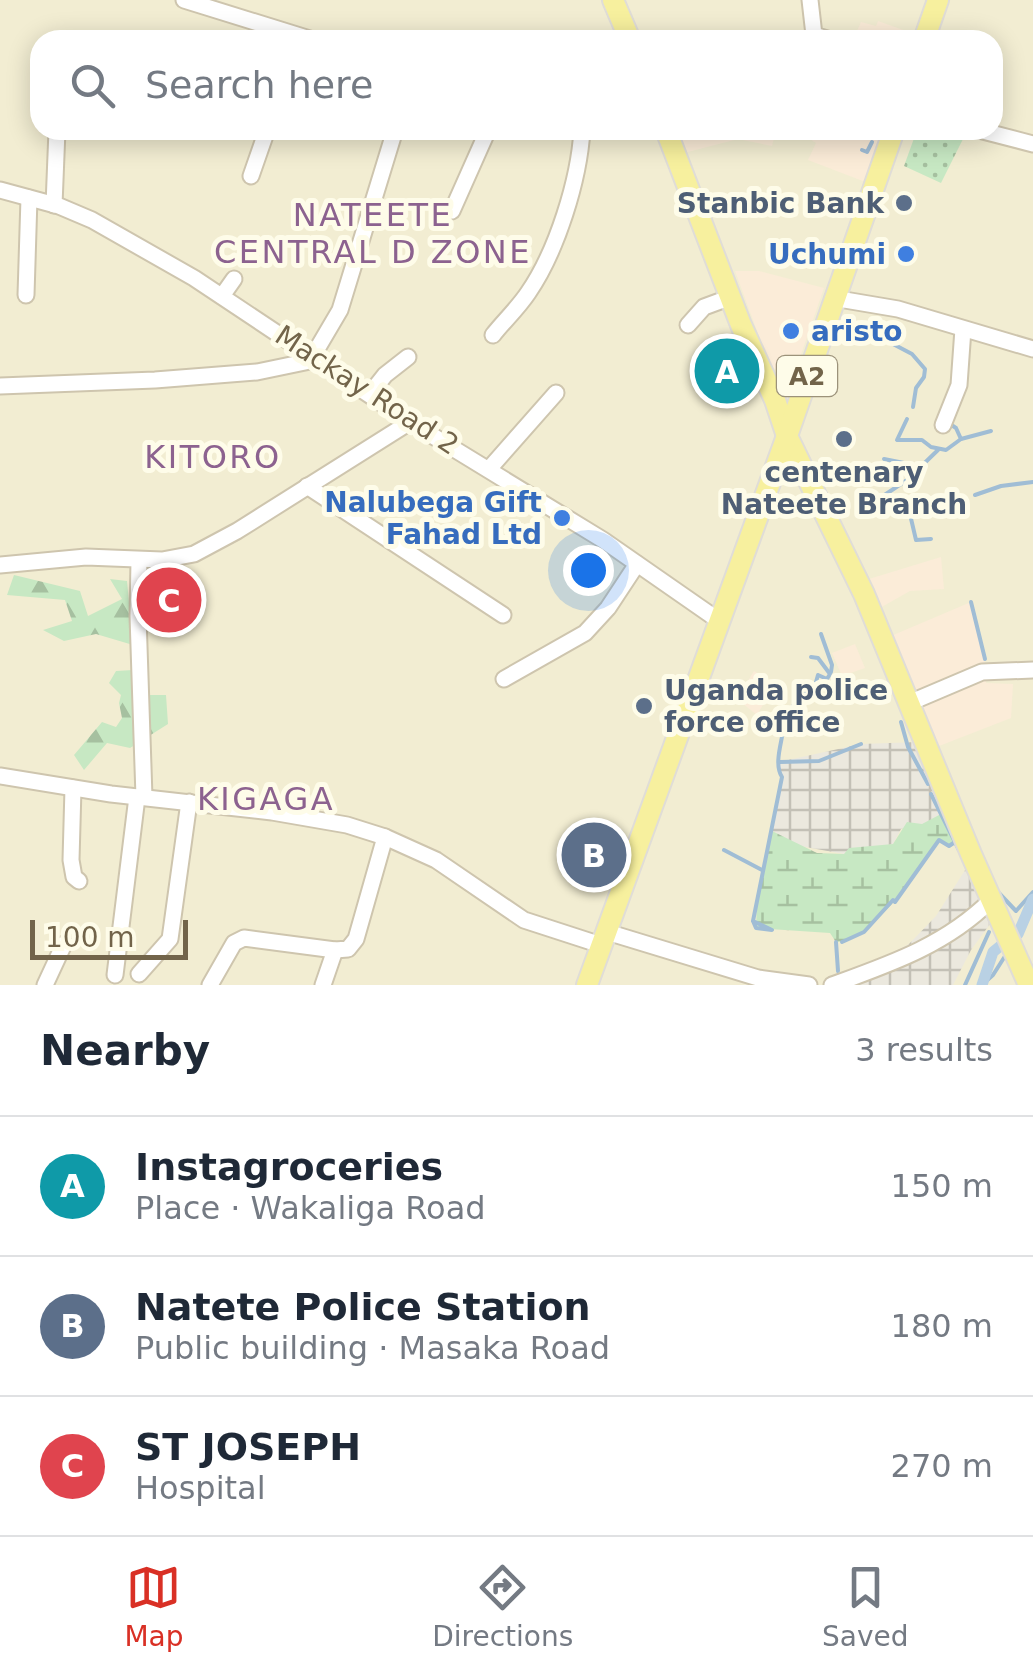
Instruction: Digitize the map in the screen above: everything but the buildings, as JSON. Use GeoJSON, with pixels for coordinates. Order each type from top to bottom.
{"type":"FeatureCollection","features":[{"type":"Feature","properties":{"kind":"main road"},"geometry":{"type":"LineString","coordinates":[[613,0],[626,30]]}},
{"type":"Feature","properties":{"kind":"main road"},"geometry":{"type":"LineString","coordinates":[[928,30],[938,0]]}},
{"type":"Feature","properties":{"kind":"main road"},"geometry":{"type":"LineString","coordinates":[[670,140],[787,436],[864,594],[1029,985]]}},
{"type":"Feature","properties":{"kind":"main road","name":"A2"},"geometry":{"type":"LineString","coordinates":[[587,985],[890,140]]}},
{"type":"Feature","properties":{"kind":"street"},"geometry":{"type":"LineString","coordinates":[[184,0],[278,30]]}},
{"type":"Feature","properties":{"kind":"street"},"geometry":{"type":"LineString","coordinates":[[810,0],[813,30]]}},
{"type":"Feature","properties":{"kind":"street"},"geometry":{"type":"LineString","coordinates":[[1003,136],[1033,144]]}},
{"type":"Feature","properties":{"kind":"street"},"geometry":{"type":"LineString","coordinates":[[54,205],[57,140]]}},
{"type":"Feature","properties":{"kind":"street"},"geometry":{"type":"LineString","coordinates":[[251,176],[264,140]]}},
{"type":"Feature","properties":{"kind":"street"},"geometry":{"type":"LineString","coordinates":[[0,386],[155,380],[304,365],[315,356],[334,324],[352,278],[367,215],[392,140]]}},
{"type":"Feature","properties":{"kind":"street"},"geometry":{"type":"LineString","coordinates":[[452,211],[484,140]]}},
{"type":"Feature","properties":{"kind":"street"},"geometry":{"type":"LineString","coordinates":[[492,335],[526,296],[543,262],[574,188],[581,140]]}},
{"type":"Feature","properties":{"kind":"street","name":"Mackay Road 2"},"geometry":{"type":"LineString","coordinates":[[0,190],[54,205],[117,232],[315,356],[410,422],[637,564],[718,620]]}},
{"type":"Feature","properties":{"kind":"street"},"geometry":{"type":"LineString","coordinates":[[26,295],[29,198]]}},
{"type":"Feature","properties":{"kind":"street"},"geometry":{"type":"LineString","coordinates":[[543,262],[562,271]]}},
{"type":"Feature","properties":{"kind":"street"},"geometry":{"type":"LineString","coordinates":[[222,296],[234,279]]}},
{"type":"Feature","properties":{"kind":"street"},"geometry":{"type":"LineString","coordinates":[[688,325],[704,307],[731,297]]}},
{"type":"Feature","properties":{"kind":"street"},"geometry":{"type":"LineString","coordinates":[[833,298],[898,309],[1033,349]]}},
{"type":"Feature","properties":{"kind":"street"},"geometry":{"type":"LineString","coordinates":[[943,425],[959,384],[963,329]]}},
{"type":"Feature","properties":{"kind":"street"},"geometry":{"type":"LineString","coordinates":[[370,394],[386,374],[408,357]]}},
{"type":"Feature","properties":{"kind":"street"},"geometry":{"type":"LineString","coordinates":[[488,469],[556,393]]}},
{"type":"Feature","properties":{"kind":"street"},"geometry":{"type":"LineString","coordinates":[[0,565],[86,557],[179,559],[194,554],[410,422]]}},
{"type":"Feature","properties":{"kind":"street"},"geometry":{"type":"LineString","coordinates":[[307,486],[503,615]]}},
{"type":"Feature","properties":{"kind":"street"},"geometry":{"type":"LineString","coordinates":[[116,976],[140,797],[139,560]]}},
{"type":"Feature","properties":{"kind":"street"},"geometry":{"type":"LineString","coordinates":[[504,679],[585,633],[608,608],[637,564]]}},
{"type":"Feature","properties":{"kind":"street"},"geometry":{"type":"LineString","coordinates":[[909,703],[982,672],[1033,670]]}},
{"type":"Feature","properties":{"kind":"street"},"geometry":{"type":"LineString","coordinates":[[0,776],[316,818],[385,837],[436,860],[524,920],[758,978],[810,985]]}},
{"type":"Feature","properties":{"kind":"street"},"geometry":{"type":"LineString","coordinates":[[72,788],[71,860],[74,878],[79,881]]}},
{"type":"Feature","properties":{"kind":"street"},"geometry":{"type":"LineString","coordinates":[[139,974],[170,939],[189,802]]}},
{"type":"Feature","properties":{"kind":"street"},"geometry":{"type":"LineString","coordinates":[[210,985],[234,943],[244,938],[348,949],[356,939],[385,837]]}},
{"type":"Feature","properties":{"kind":"street"},"geometry":{"type":"LineString","coordinates":[[832,985],[911,956],[966,922],[992,900]]}},
{"type":"Feature","properties":{"kind":"street"},"geometry":{"type":"LineString","coordinates":[[45,985],[64,944]]}},
{"type":"Feature","properties":{"kind":"street"},"geometry":{"type":"LineString","coordinates":[[323,985],[334,950]]}},
{"type":"Feature","properties":{"kind":"shaded area"},"geometry":{"type":"Polygon","coordinates":[[[0,0],[1033,0],[1033,985],[0,985],[0,0]]]}},
{"type":"Feature","properties":{"kind":"shaded area"},"geometry":{"type":"Polygon","coordinates":[[[878,21],[903,30],[857,30],[861,22],[876,26],[878,21]]]}},
{"type":"Feature","properties":{"kind":"shaded area"},"geometry":{"type":"Polygon","coordinates":[[[678,140],[734,140],[684,153],[678,140]]]}},
{"type":"Feature","properties":{"kind":"shaded area"},"geometry":{"type":"Polygon","coordinates":[[[743,140],[774,140],[772,146],[743,140]]]}},
{"type":"Feature","properties":{"kind":"shaded area"},"geometry":{"type":"Polygon","coordinates":[[[811,140],[883,140],[868,183],[808,160],[816,143],[811,140]]]}},
{"type":"Feature","properties":{"kind":"shaded area"},"geometry":{"type":"Polygon","coordinates":[[[735,271],[759,271],[824,288],[797,366],[781,372],[770,366],[735,271]]]}},
{"type":"Feature","properties":{"kind":"shaded area"},"geometry":{"type":"Polygon","coordinates":[[[941,557],[944,589],[910,591],[880,608],[869,579],[941,557]]]}},
{"type":"Feature","properties":{"kind":"shaded area"},"geometry":{"type":"Polygon","coordinates":[[[971,602],[986,668],[915,697],[891,636],[971,602]]]}},
{"type":"Feature","properties":{"kind":"shaded area"},"geometry":{"type":"Polygon","coordinates":[[[855,644],[865,668],[842,676],[832,653],[855,644]]]}},
{"type":"Feature","properties":{"kind":"shaded area"},"geometry":{"type":"Polygon","coordinates":[[[754,671],[775,684],[757,715],[737,699],[754,671]]]}},
{"type":"Feature","properties":{"kind":"shaded area"},"geometry":{"type":"Polygon","coordinates":[[[987,678],[986,683],[1013,684],[1011,718],[934,748],[917,703],[987,678]]]}},
{"type":"Feature","properties":{"kind":"shaded area"},"geometry":{"type":"Polygon","coordinates":[[[918,742],[945,812],[924,824],[901,829],[893,844],[844,854],[800,846],[772,831],[782,777],[779,762],[861,744],[918,742]]]}},
{"type":"Feature","properties":{"kind":"shaded area"},"geometry":{"type":"Polygon","coordinates":[[[967,867],[993,920],[971,950],[953,985],[835,985],[909,944],[936,916],[967,867]]]}},
{"type":"Feature","properties":{"kind":"green space"},"geometry":{"type":"Polygon","coordinates":[[[913,140],[962,140],[941,183],[904,166],[913,140]]]}},
{"type":"Feature","properties":{"kind":"green space"},"geometry":{"type":"Polygon","coordinates":[[[14,575],[80,591],[88,616],[122,599],[110,579],[127,581],[133,645],[96,634],[64,641],[43,630],[72,621],[65,600],[7,595],[14,575]]]}},
{"type":"Feature","properties":{"kind":"green space"},"geometry":{"type":"Polygon","coordinates":[[[133,670],[147,695],[166,695],[168,724],[130,748],[107,743],[84,770],[74,755],[102,722],[116,727],[122,718],[121,695],[109,683],[116,671],[133,670]]]}},
{"type":"Feature","properties":{"kind":"green space"},"geometry":{"type":"Polygon","coordinates":[[[941,814],[955,842],[949,846],[938,841],[894,902],[864,930],[836,942],[830,933],[756,928],[757,900],[772,831],[817,853],[844,854],[849,848],[893,844],[907,822],[922,824],[941,814]]]}},
{"type":"Feature","properties":{"kind":"waterway"},"geometry":{"type":"LineString","coordinates":[[862,150],[867,152],[872,142]]}},
{"type":"Feature","properties":{"kind":"waterway"},"geometry":{"type":"LineString","coordinates":[[893,344],[912,354],[925,369],[913,407]]}},
{"type":"Feature","properties":{"kind":"waterway"},"geometry":{"type":"LineString","coordinates":[[907,419],[897,440],[922,440],[946,450],[961,439],[991,431]]}},
{"type":"Feature","properties":{"kind":"waterway"},"geometry":{"type":"LineString","coordinates":[[947,422],[956,428],[961,439]]}},
{"type":"Feature","properties":{"kind":"waterway"},"geometry":{"type":"LineString","coordinates":[[868,506],[907,480],[938,450]]}},
{"type":"Feature","properties":{"kind":"waterway"},"geometry":{"type":"LineString","coordinates":[[884,459],[919,466]]}},
{"type":"Feature","properties":{"kind":"waterway"},"geometry":{"type":"LineString","coordinates":[[975,495],[1001,486],[1033,482]]}},
{"type":"Feature","properties":{"kind":"waterway"},"geometry":{"type":"LineString","coordinates":[[929,507],[909,510],[916,540],[931,539]]}},
{"type":"Feature","properties":{"kind":"waterway"},"geometry":{"type":"LineString","coordinates":[[971,602],[985,659]]}},
{"type":"Feature","properties":{"kind":"waterway"},"geometry":{"type":"LineString","coordinates":[[821,634],[831,672]]}},
{"type":"Feature","properties":{"kind":"waterway"},"geometry":{"type":"LineString","coordinates":[[784,730],[796,699],[815,689],[819,692],[818,675],[827,679],[830,674],[818,658],[811,657]]}},
{"type":"Feature","properties":{"kind":"waterway"},"geometry":{"type":"LineString","coordinates":[[753,921],[772,930],[756,928],[753,921],[782,777],[778,761],[783,731],[760,721]]}},
{"type":"Feature","properties":{"kind":"waterway"},"geometry":{"type":"LineString","coordinates":[[901,722],[908,747],[928,784]]}},
{"type":"Feature","properties":{"kind":"waterway"},"geometry":{"type":"LineString","coordinates":[[780,762],[819,761],[861,744]]}},
{"type":"Feature","properties":{"kind":"waterway"},"geometry":{"type":"LineString","coordinates":[[931,794],[959,850]]}},
{"type":"Feature","properties":{"kind":"waterway"},"geometry":{"type":"LineString","coordinates":[[842,942],[864,932],[895,902],[939,840],[949,846],[955,842]]}},
{"type":"Feature","properties":{"kind":"waterway"},"geometry":{"type":"LineString","coordinates":[[724,850],[762,870]]}},
{"type":"Feature","properties":{"kind":"waterway"},"geometry":{"type":"LineString","coordinates":[[998,892],[1016,911],[1033,892]]}},
{"type":"Feature","properties":{"kind":"waterway"},"geometry":{"type":"LineString","coordinates":[[1018,934],[1033,899]]}},
{"type":"Feature","properties":{"kind":"waterway"},"geometry":{"type":"LineString","coordinates":[[965,985],[989,932]]}},
{"type":"Feature","properties":{"kind":"waterway"},"geometry":{"type":"LineString","coordinates":[[836,942],[838,971]]}},
{"type":"Feature","properties":{"kind":"waterway"},"geometry":{"type":"LineString","coordinates":[[982,985],[993,952],[1004,943]]}},
{"type":"Feature","properties":{"kind":"waterway"},"geometry":{"type":"LineString","coordinates":[[983,984],[1007,953]]}},
{"type":"Feature","properties":{"kind":"place","name":"Stanbic Bank"},"geometry":{"type":"Point","coordinates":[904,203]}},
{"type":"Feature","properties":{"kind":"place","name":"Uchumi"},"geometry":{"type":"Point","coordinates":[906,254]}},
{"type":"Feature","properties":{"kind":"place","name":"aristo"},"geometry":{"type":"Point","coordinates":[791,331]}},
{"type":"Feature","properties":{"kind":"place","name":"Instagroceries"},"geometry":{"type":"Point","coordinates":[727,371]}},
{"type":"Feature","properties":{"kind":"place","name":"centenary Nateete Branch"},"geometry":{"type":"Point","coordinates":[844,439]}},
{"type":"Feature","properties":{"kind":"place","name":"Nalubega Gift Fahad Ltd"},"geometry":{"type":"Point","coordinates":[562,518]}},
{"type":"Feature","properties":{"kind":"place","name":"ST JOSEPH"},"geometry":{"type":"Point","coordinates":[169,600]}},
{"type":"Feature","properties":{"kind":"place","name":"Uganda police force office"},"geometry":{"type":"Point","coordinates":[644,706]}},
{"type":"Feature","properties":{"kind":"place","name":"Natete Police Station"},"geometry":{"type":"Point","coordinates":[594,855]}},
{"type":"Feature","properties":{"kind":"district","name":"NATEETE CENTRAL D ZONE"},"geometry":{"type":"Point","coordinates":[373,234]}},
{"type":"Feature","properties":{"kind":"district","name":"KITORO"},"geometry":{"type":"Point","coordinates":[213,457]}},
{"type":"Feature","properties":{"kind":"district","name":"KIGAGA"},"geometry":{"type":"Point","coordinates":[266,799]}}]}
